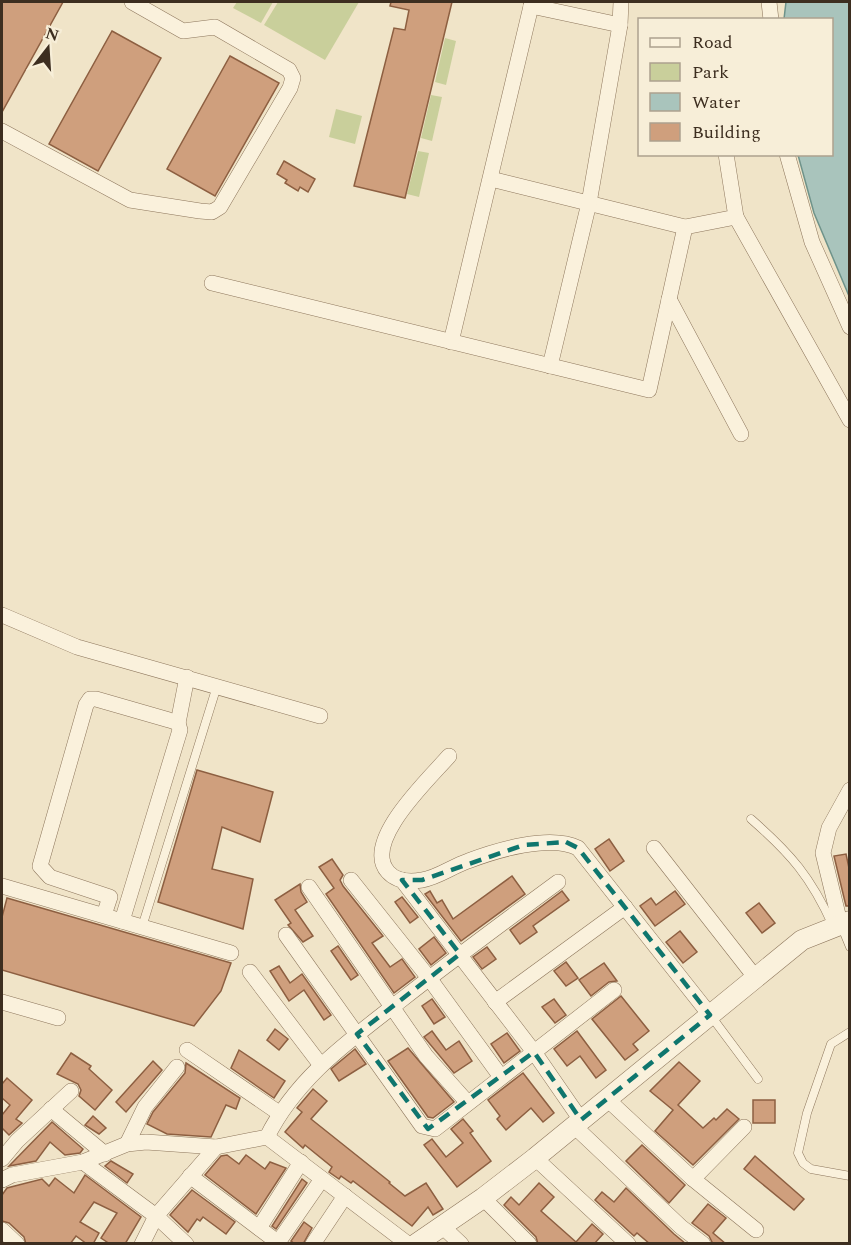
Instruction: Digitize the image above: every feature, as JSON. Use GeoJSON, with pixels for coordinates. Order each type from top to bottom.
{"type":"FeatureCollection","features":[{"type":"Feature","properties":{"kind":"street"},"geometry":{"type":"LineString","coordinates":[[550,366],[589,203],[620,26],[621,2]]}},
{"type":"Feature","properties":{"kind":"street"},"geometry":{"type":"LineString","coordinates":[[769,2],[771,18]]}},
{"type":"Feature","properties":{"kind":"street"},"geometry":{"type":"LineString","coordinates":[[2,131],[130,200],[212,212],[220,207],[290,88],[293,78],[289,70],[215,27],[183,31],[138,3]]}},
{"type":"Feature","properties":{"kind":"street"},"geometry":{"type":"LineString","coordinates":[[451,342],[531,4],[620,26]]}},
{"type":"Feature","properties":{"kind":"street"},"geometry":{"type":"LineString","coordinates":[[726,156],[736,217],[849,420]]}},
{"type":"Feature","properties":{"kind":"street"},"geometry":{"type":"LineString","coordinates":[[788,156],[812,242],[849,327]]}},
{"type":"Feature","properties":{"kind":"street"},"geometry":{"type":"LineString","coordinates":[[491,179],[685,227],[736,217]]}},
{"type":"Feature","properties":{"kind":"street"},"geometry":{"type":"LineString","coordinates":[[212,283],[649,390],[685,227]]}},
{"type":"Feature","properties":{"kind":"street"},"geometry":{"type":"LineString","coordinates":[[669,299],[741,434]]}},
{"type":"Feature","properties":{"kind":"street"},"geometry":{"type":"LineString","coordinates":[[2,615],[77,647],[320,716]]}},
{"type":"Feature","properties":{"kind":"street"},"geometry":{"type":"LineString","coordinates":[[122,921],[127,900],[137,878],[180,730],[178,723],[187,677]]}},
{"type":"Feature","properties":{"kind":"street"},"geometry":{"type":"LineString","coordinates":[[127,900],[110,897],[50,877],[40,866],[86,705],[90,699],[96,699],[178,723]]}},
{"type":"Feature","properties":{"kind":"street"},"geometry":{"type":"LineString","coordinates":[[449,756],[387,831],[381,847],[383,866],[389,874],[402,880],[422,880],[469,861],[525,845],[566,842],[578,848],[710,1015]]}},
{"type":"Feature","properties":{"kind":"street"},"geometry":{"type":"LineString","coordinates":[[416,1244],[443,1227],[535,1158],[802,940],[841,924],[823,853],[828,828],[849,790]]}},
{"type":"Feature","properties":{"kind":"street"},"geometry":{"type":"LineString","coordinates":[[654,848],[755,977]]}},
{"type":"Feature","properties":{"kind":"street"},"geometry":{"type":"LineString","coordinates":[[351,880],[429,978],[501,1077]]}},
{"type":"Feature","properties":{"kind":"street"},"geometry":{"type":"LineString","coordinates":[[402,880],[534,1052],[578,1123],[681,1227],[703,1244]]}},
{"type":"Feature","properties":{"kind":"street"},"geometry":{"type":"LineString","coordinates":[[267,1137],[279,1113],[320,1064],[460,954],[558,882]]}},
{"type":"Feature","properties":{"kind":"street"},"geometry":{"type":"LineString","coordinates":[[2,886],[231,953]]}},
{"type":"Feature","properties":{"kind":"street"},"geometry":{"type":"LineString","coordinates":[[309,887],[426,1056],[467,1102]]}},
{"type":"Feature","properties":{"kind":"street"},"geometry":{"type":"LineString","coordinates":[[104,915],[110,897]]}},
{"type":"Feature","properties":{"kind":"street"},"geometry":{"type":"LineString","coordinates":[[495,1002],[625,907]]}},
{"type":"Feature","properties":{"kind":"street"},"geometry":{"type":"LineString","coordinates":[[286,934],[422,1126],[435,1129],[614,990]]}},
{"type":"Feature","properties":{"kind":"street"},"geometry":{"type":"LineString","coordinates":[[250,972],[320,1064]]}},
{"type":"Feature","properties":{"kind":"street"},"geometry":{"type":"LineString","coordinates":[[2,1002],[58,1018]]}},
{"type":"Feature","properties":{"kind":"street"},"geometry":{"type":"LineString","coordinates":[[187,1050],[279,1113]]}},
{"type":"Feature","properties":{"kind":"street"},"geometry":{"type":"LineString","coordinates":[[128,1144],[145,1107],[177,1067]]}},
{"type":"Feature","properties":{"kind":"street"},"geometry":{"type":"LineString","coordinates":[[2,1159],[51,1108],[71,1091]]}},
{"type":"Feature","properties":{"kind":"street"},"geometry":{"type":"LineString","coordinates":[[607,1099],[693,1179],[756,1230]]}},
{"type":"Feature","properties":{"kind":"street"},"geometry":{"type":"LineString","coordinates":[[51,1108],[105,1154]]}},
{"type":"Feature","properties":{"kind":"street"},"geometry":{"type":"LineString","coordinates":[[693,1179],[744,1128]]}},
{"type":"Feature","properties":{"kind":"street"},"geometry":{"type":"LineString","coordinates":[[2,1180],[12,1175],[83,1162],[128,1144],[146,1142],[216,1147],[267,1137],[408,1244]]}},
{"type":"Feature","properties":{"kind":"street"},"geometry":{"type":"LineString","coordinates":[[142,1244],[156,1216],[216,1147]]}},
{"type":"Feature","properties":{"kind":"street"},"geometry":{"type":"LineString","coordinates":[[535,1158],[628,1244]]}},
{"type":"Feature","properties":{"kind":"street"},"geometry":{"type":"LineString","coordinates":[[83,1162],[156,1216],[186,1244]]}},
{"type":"Feature","properties":{"kind":"street"},"geometry":{"type":"LineString","coordinates":[[259,1228],[301,1162]]}},
{"type":"Feature","properties":{"kind":"street"},"geometry":{"type":"LineString","coordinates":[[190,1176],[278,1243],[322,1179]]}},
{"type":"Feature","properties":{"kind":"street"},"geometry":{"type":"LineString","coordinates":[[313,1244],[345,1196]]}},
{"type":"Feature","properties":{"kind":"street"},"geometry":{"type":"LineString","coordinates":[[483,1198],[529,1244]]}},
{"type":"Feature","properties":{"kind":"street"},"geometry":{"type":"LineString","coordinates":[[443,1227],[461,1244]]}},
{"type":"Feature","properties":{"kind":"street"},"geometry":{"type":"LineString","coordinates":[[2,1230],[16,1244]]}},
{"type":"Feature","properties":{"kind":"lane"},"geometry":{"type":"LineString","coordinates":[[142,927],[217,686]]}},
{"type":"Feature","properties":{"kind":"lane"},"geometry":{"type":"LineString","coordinates":[[750,819],[788,852],[810,880],[841,924],[849,947]]}},
{"type":"Feature","properties":{"kind":"lane"},"geometry":{"type":"LineString","coordinates":[[710,1015],[758,1079]]}},
{"type":"Feature","properties":{"kind":"lane"},"geometry":{"type":"LineString","coordinates":[[849,1032],[831,1044],[807,1113],[798,1153],[803,1163],[811,1169],[849,1176]]}},
{"type":"Feature","properties":{"kind":"highlighted area"},"geometry":{"type":"Polygon","coordinates":[[[566,842],[578,848],[710,1015],[581,1120],[534,1052],[428,1129],[357,1034],[460,954],[402,880],[422,880],[524,845],[566,842]]]}},
{"type":"Feature","properties":{"kind":"green space"},"geometry":{"type":"Polygon","coordinates":[[[237,2],[273,2],[261,23],[233,8],[237,2]]]}},
{"type":"Feature","properties":{"kind":"green space"},"geometry":{"type":"Polygon","coordinates":[[[278,2],[359,2],[325,60],[264,25],[278,2]]]}},
{"type":"Feature","properties":{"kind":"green space"},"geometry":{"type":"Polygon","coordinates":[[[445,38],[456,41],[446,85],[435,82],[445,38]]]}},
{"type":"Feature","properties":{"kind":"green space"},"geometry":{"type":"Polygon","coordinates":[[[431,95],[442,97],[432,141],[421,138],[431,95]]]}},
{"type":"Feature","properties":{"kind":"green space"},"geometry":{"type":"Polygon","coordinates":[[[336,109],[362,116],[355,144],[329,137],[336,109]]]}},
{"type":"Feature","properties":{"kind":"green space"},"geometry":{"type":"Polygon","coordinates":[[[418,151],[429,153],[419,197],[407,194],[418,151]]]}},
{"type":"Feature","properties":{"kind":"water"},"geometry":{"type":"Polygon","coordinates":[[[786,2],[849,2],[849,296],[814,213],[798,156],[833,156],[833,18],[784,18],[786,2]]]}},
{"type":"Feature","properties":{"kind":"building"},"geometry":{"type":"Polygon","coordinates":[[[2,2],[63,2],[2,112],[2,2]]]}},
{"type":"Feature","properties":{"kind":"building"},"geometry":{"type":"Polygon","coordinates":[[[391,2],[452,2],[405,198],[354,186],[394,28],[405,30],[409,10],[390,6],[391,2]]]}},
{"type":"Feature","properties":{"kind":"building"},"geometry":{"type":"Polygon","coordinates":[[[112,31],[161,58],[98,171],[49,144],[112,31]]]}},
{"type":"Feature","properties":{"kind":"building"},"geometry":{"type":"Polygon","coordinates":[[[230,56],[279,83],[215,196],[167,169],[230,56]]]}},
{"type":"Feature","properties":{"kind":"building"},"geometry":{"type":"Polygon","coordinates":[[[284,161],[315,179],[308,192],[300,187],[298,191],[285,183],[287,180],[277,174],[284,161]]]}},
{"type":"Feature","properties":{"kind":"building"},"geometry":{"type":"Polygon","coordinates":[[[197,770],[273,792],[260,842],[222,827],[212,869],[253,879],[243,929],[158,902],[197,770]]]}},
{"type":"Feature","properties":{"kind":"building"},"geometry":{"type":"Polygon","coordinates":[[[609,839],[624,861],[610,871],[595,849],[609,839]]]}},
{"type":"Feature","properties":{"kind":"building"},"geometry":{"type":"Polygon","coordinates":[[[846,854],[849,868],[849,906],[846,906],[834,856],[846,854]]]}},
{"type":"Feature","properties":{"kind":"building"},"geometry":{"type":"Polygon","coordinates":[[[332,859],[343,875],[340,880],[343,886],[383,936],[372,943],[390,967],[402,959],[415,977],[394,993],[326,894],[334,888],[319,867],[332,859]]]}},
{"type":"Feature","properties":{"kind":"building"},"geometry":{"type":"Polygon","coordinates":[[[512,876],[525,894],[461,941],[425,894],[430,891],[437,903],[442,900],[453,919],[512,876]]]}},
{"type":"Feature","properties":{"kind":"building"},"geometry":{"type":"Polygon","coordinates":[[[300,884],[301,892],[307,902],[295,910],[313,936],[303,942],[288,925],[291,923],[275,900],[300,884]]]}},
{"type":"Feature","properties":{"kind":"building"},"geometry":{"type":"Polygon","coordinates":[[[562,891],[569,900],[533,926],[537,932],[520,944],[510,930],[562,891]]]}},
{"type":"Feature","properties":{"kind":"building"},"geometry":{"type":"Polygon","coordinates":[[[675,891],[685,904],[655,926],[640,906],[651,898],[656,905],[675,891]]]}},
{"type":"Feature","properties":{"kind":"building"},"geometry":{"type":"Polygon","coordinates":[[[402,897],[418,917],[410,923],[395,902],[402,897]]]}},
{"type":"Feature","properties":{"kind":"building"},"geometry":{"type":"Polygon","coordinates":[[[7,898],[231,963],[221,991],[194,1026],[2,970],[2,917],[7,898]]]}},
{"type":"Feature","properties":{"kind":"building"},"geometry":{"type":"Polygon","coordinates":[[[759,903],[775,923],[762,933],[746,913],[759,903]]]}},
{"type":"Feature","properties":{"kind":"building"},"geometry":{"type":"Polygon","coordinates":[[[680,931],[697,952],[683,963],[666,942],[680,931]]]}},
{"type":"Feature","properties":{"kind":"building"},"geometry":{"type":"Polygon","coordinates":[[[434,937],[446,953],[431,965],[419,949],[434,937]]]}},
{"type":"Feature","properties":{"kind":"building"},"geometry":{"type":"Polygon","coordinates":[[[338,946],[358,975],[351,980],[331,951],[338,946]]]}},
{"type":"Feature","properties":{"kind":"building"},"geometry":{"type":"Polygon","coordinates":[[[487,947],[496,959],[482,969],[473,957],[487,947]]]}},
{"type":"Feature","properties":{"kind":"building"},"geometry":{"type":"Polygon","coordinates":[[[566,962],[578,978],[566,986],[554,971],[566,962]]]}},
{"type":"Feature","properties":{"kind":"building"},"geometry":{"type":"Polygon","coordinates":[[[604,963],[617,981],[609,982],[591,996],[579,980],[604,963]]]}},
{"type":"Feature","properties":{"kind":"building"},"geometry":{"type":"Polygon","coordinates":[[[279,966],[290,983],[302,974],[331,1015],[324,1020],[304,990],[289,1001],[270,971],[279,966]]]}},
{"type":"Feature","properties":{"kind":"building"},"geometry":{"type":"Polygon","coordinates":[[[621,996],[649,1031],[633,1044],[638,1050],[625,1060],[592,1019],[621,996]]]}},
{"type":"Feature","properties":{"kind":"building"},"geometry":{"type":"Polygon","coordinates":[[[432,999],[445,1017],[434,1024],[422,1006],[432,999]]]}},
{"type":"Feature","properties":{"kind":"building"},"geometry":{"type":"Polygon","coordinates":[[[554,999],[566,1015],[555,1023],[542,1007],[554,999]]]}},
{"type":"Feature","properties":{"kind":"building"},"geometry":{"type":"Polygon","coordinates":[[[275,1029],[288,1039],[279,1050],[267,1040],[275,1029]]]}},
{"type":"Feature","properties":{"kind":"building"},"geometry":{"type":"Polygon","coordinates":[[[432,1031],[446,1050],[459,1041],[472,1061],[454,1073],[424,1037],[432,1031]]]}},
{"type":"Feature","properties":{"kind":"building"},"geometry":{"type":"Polygon","coordinates":[[[577,1031],[606,1070],[596,1078],[580,1056],[567,1066],[554,1049],[577,1031]]]}},
{"type":"Feature","properties":{"kind":"building"},"geometry":{"type":"Polygon","coordinates":[[[507,1033],[520,1051],[504,1063],[491,1044],[507,1033]]]}},
{"type":"Feature","properties":{"kind":"building"},"geometry":{"type":"Polygon","coordinates":[[[408,1048],[454,1102],[433,1118],[428,1117],[388,1061],[408,1048]]]}},
{"type":"Feature","properties":{"kind":"building"},"geometry":{"type":"Polygon","coordinates":[[[355,1049],[366,1064],[339,1081],[331,1069],[355,1049]]]}},
{"type":"Feature","properties":{"kind":"building"},"geometry":{"type":"Polygon","coordinates":[[[239,1050],[285,1081],[274,1098],[231,1068],[239,1050]]]}},
{"type":"Feature","properties":{"kind":"building"},"geometry":{"type":"Polygon","coordinates":[[[71,1053],[91,1066],[89,1069],[112,1090],[95,1110],[79,1096],[81,1090],[78,1084],[57,1074],[71,1053]]]}},
{"type":"Feature","properties":{"kind":"building"},"geometry":{"type":"Polygon","coordinates":[[[153,1061],[162,1070],[126,1112],[116,1102],[153,1061]]]}},
{"type":"Feature","properties":{"kind":"building"},"geometry":{"type":"Polygon","coordinates":[[[679,1062],[700,1081],[678,1105],[703,1128],[727,1109],[739,1119],[693,1165],[655,1131],[673,1110],[650,1091],[679,1062]]]}},
{"type":"Feature","properties":{"kind":"building"},"geometry":{"type":"Polygon","coordinates":[[[186,1063],[240,1098],[236,1109],[226,1105],[211,1137],[167,1134],[147,1124],[153,1112],[185,1073],[186,1063]]]}},
{"type":"Feature","properties":{"kind":"building"},"geometry":{"type":"Polygon","coordinates":[[[523,1073],[554,1113],[543,1122],[531,1108],[506,1130],[497,1119],[500,1116],[488,1100],[523,1073]]]}},
{"type":"Feature","properties":{"kind":"building"},"geometry":{"type":"Polygon","coordinates":[[[7,1078],[32,1100],[16,1119],[22,1123],[9,1135],[2,1128],[2,1115],[10,1105],[2,1098],[2,1084],[7,1078]]]}},
{"type":"Feature","properties":{"kind":"building"},"geometry":{"type":"Polygon","coordinates":[[[313,1089],[327,1101],[311,1119],[405,1196],[426,1183],[443,1209],[433,1215],[428,1207],[412,1226],[353,1181],[351,1183],[341,1176],[339,1179],[329,1172],[332,1167],[305,1145],[303,1148],[285,1132],[302,1112],[297,1108],[313,1089]]]}},
{"type":"Feature","properties":{"kind":"building"},"geometry":{"type":"Polygon","coordinates":[[[753,1100],[775,1100],[775,1123],[753,1123],[753,1100]]]}},
{"type":"Feature","properties":{"kind":"building"},"geometry":{"type":"Polygon","coordinates":[[[93,1116],[106,1128],[99,1134],[85,1125],[93,1116]]]}},
{"type":"Feature","properties":{"kind":"building"},"geometry":{"type":"Polygon","coordinates":[[[463,1119],[473,1131],[470,1133],[491,1161],[457,1187],[424,1145],[432,1139],[446,1157],[463,1143],[451,1129],[463,1119]]]}},
{"type":"Feature","properties":{"kind":"building"},"geometry":{"type":"Polygon","coordinates":[[[52,1122],[83,1149],[80,1153],[65,1155],[50,1142],[36,1161],[9,1166],[52,1122]]]}},
{"type":"Feature","properties":{"kind":"building"},"geometry":{"type":"Polygon","coordinates":[[[642,1145],[685,1185],[669,1203],[626,1161],[642,1145]]]}},
{"type":"Feature","properties":{"kind":"building"},"geometry":{"type":"Polygon","coordinates":[[[227,1155],[239,1164],[246,1155],[265,1169],[270,1162],[286,1168],[256,1214],[205,1175],[221,1156],[227,1155]]]}},
{"type":"Feature","properties":{"kind":"building"},"geometry":{"type":"Polygon","coordinates":[[[755,1156],[804,1199],[794,1210],[744,1169],[755,1156]]]}},
{"type":"Feature","properties":{"kind":"building"},"geometry":{"type":"Polygon","coordinates":[[[111,1161],[133,1174],[127,1183],[105,1166],[111,1161]]]}},
{"type":"Feature","properties":{"kind":"building"},"geometry":{"type":"Polygon","coordinates":[[[85,1175],[141,1217],[125,1244],[110,1244],[101,1238],[117,1213],[94,1202],[80,1222],[99,1233],[93,1244],[87,1244],[76,1236],[70,1244],[26,1244],[24,1237],[9,1223],[2,1221],[2,1195],[7,1188],[42,1179],[49,1186],[55,1178],[74,1193],[85,1175]]]}},
{"type":"Feature","properties":{"kind":"building"},"geometry":{"type":"Polygon","coordinates":[[[302,1179],[307,1183],[276,1229],[272,1226],[302,1179]]]}},
{"type":"Feature","properties":{"kind":"building"},"geometry":{"type":"Polygon","coordinates":[[[539,1183],[554,1197],[541,1211],[576,1242],[592,1224],[603,1234],[594,1244],[538,1244],[536,1237],[504,1205],[511,1197],[519,1205],[539,1183]]]}},
{"type":"Feature","properties":{"kind":"building"},"geometry":{"type":"Polygon","coordinates":[[[626,1188],[686,1244],[650,1244],[637,1233],[634,1236],[595,1200],[602,1192],[614,1202],[626,1188]]]}},
{"type":"Feature","properties":{"kind":"building"},"geometry":{"type":"Polygon","coordinates":[[[192,1190],[235,1222],[226,1234],[203,1217],[200,1221],[197,1219],[188,1232],[170,1215],[192,1190]]]}},
{"type":"Feature","properties":{"kind":"building"},"geometry":{"type":"Polygon","coordinates":[[[708,1204],[726,1218],[713,1233],[726,1244],[713,1244],[709,1236],[692,1223],[708,1204]]]}},
{"type":"Feature","properties":{"kind":"building"},"geometry":{"type":"Polygon","coordinates":[[[304,1222],[312,1228],[303,1244],[295,1244],[291,1241],[304,1222]]]}}]}
